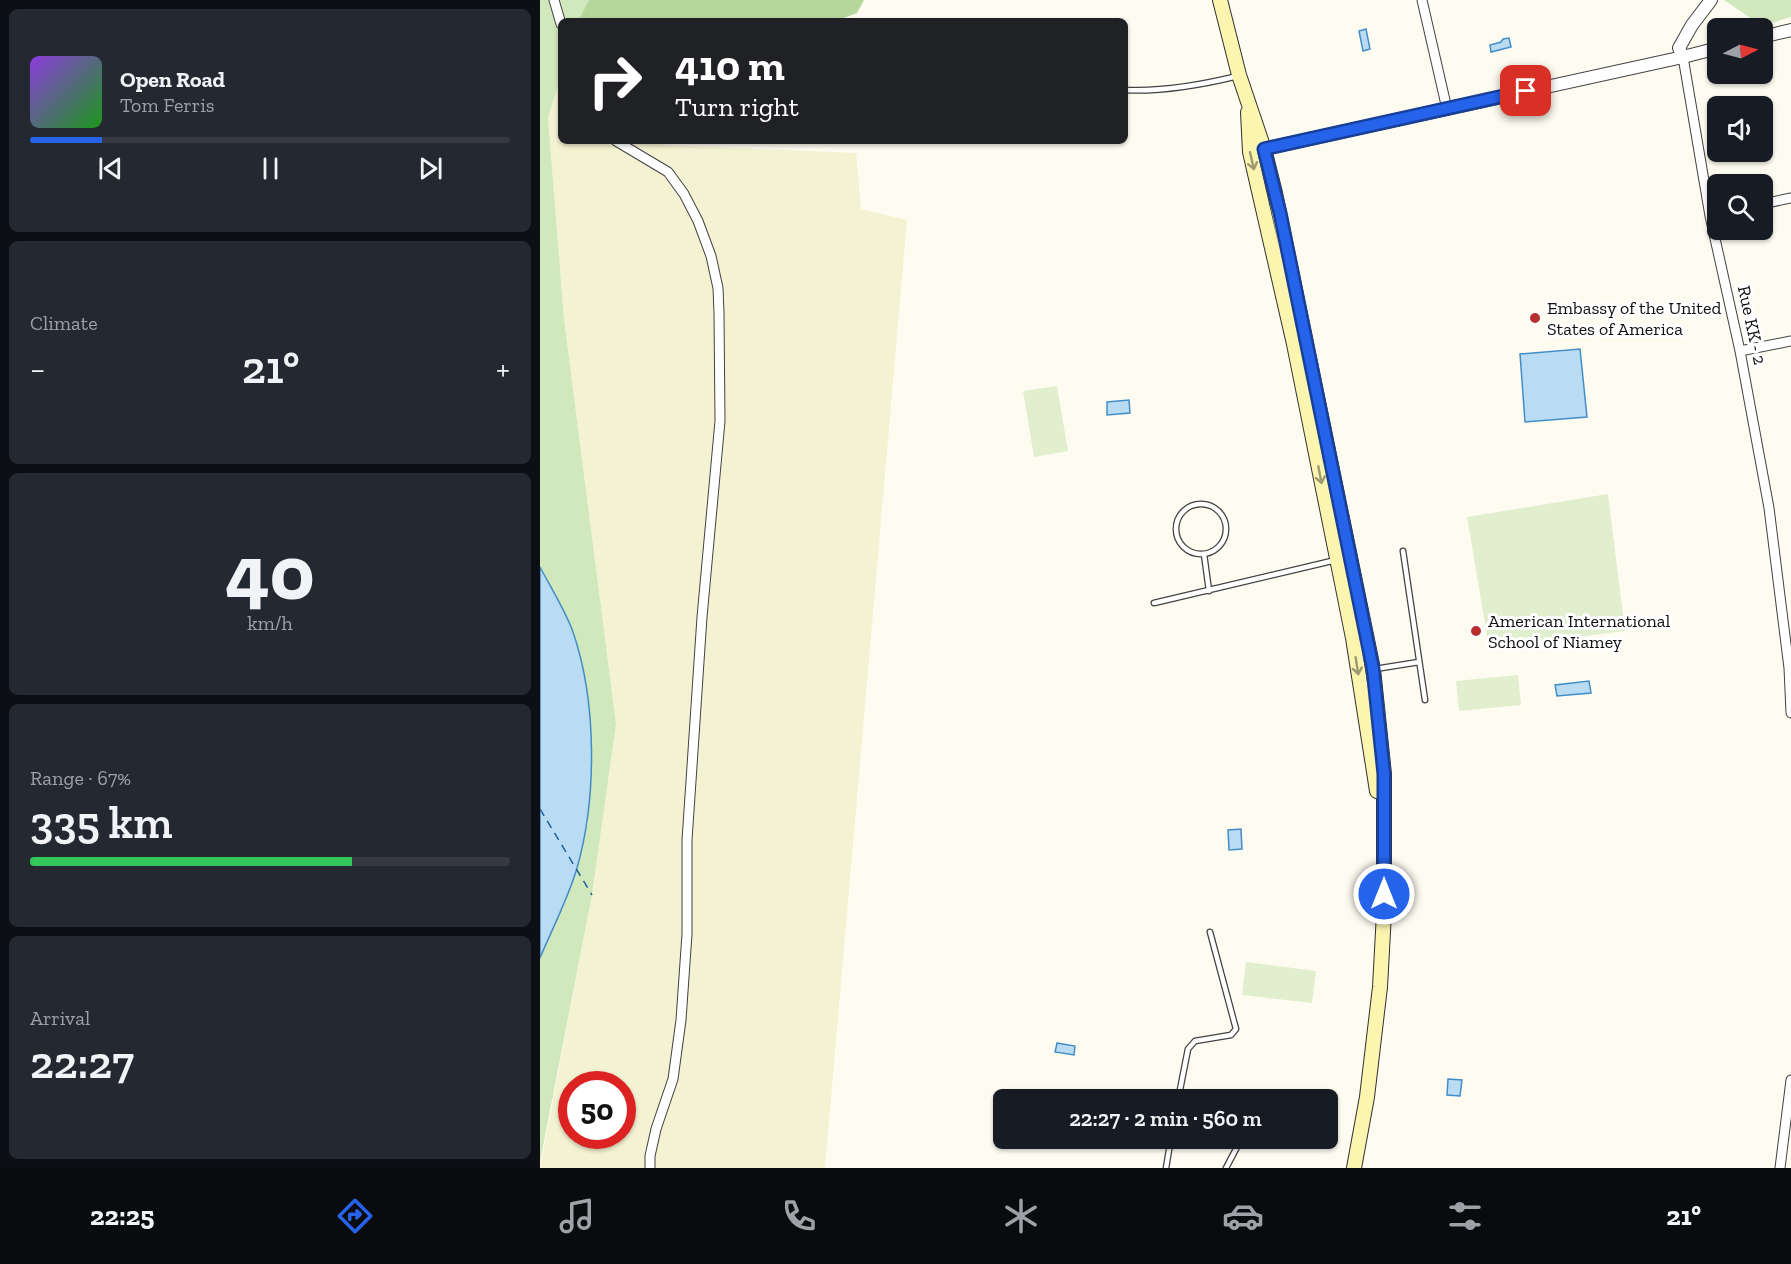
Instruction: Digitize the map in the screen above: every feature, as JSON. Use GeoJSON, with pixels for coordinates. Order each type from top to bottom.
{"type":"FeatureCollection","features":[{"type":"Feature","properties":{"kind":"main road"},"geometry":{"type":"LineString","coordinates":[[1220,0],[1239,75],[1264,149],[1278,204],[1373,669],[1384,774],[1384,913],[1380,987],[1367,1097],[1354,1168]]}},
{"type":"Feature","properties":{"kind":"main road"},"geometry":{"type":"LineString","coordinates":[[1248,103],[1250,152],[1294,344],[1353,638],[1384,835]]}},
{"type":"Feature","properties":{"kind":"street"},"geometry":{"type":"LineString","coordinates":[[554,0],[559,18]]}},
{"type":"Feature","properties":{"kind":"street"},"geometry":{"type":"LineString","coordinates":[[1422,0],[1447,109]]}},
{"type":"Feature","properties":{"kind":"street","name":"Rue KK - 2"},"geometry":{"type":"LineString","coordinates":[[1707,179],[1683,57],[1679,48],[1692,25],[1711,0]]}},
{"type":"Feature","properties":{"kind":"street"},"geometry":{"type":"LineString","coordinates":[[1773,34],[1791,30]]}},
{"type":"Feature","properties":{"kind":"street"},"geometry":{"type":"LineString","coordinates":[[1264,149],[1707,51]]}},
{"type":"Feature","properties":{"kind":"street"},"geometry":{"type":"LineString","coordinates":[[621,144],[668,172],[684,194],[695,214],[711,256],[718,288],[719,313],[720,421],[702,617],[687,840],[687,934],[680,1030],[673,1078],[656,1129],[650,1156],[650,1168]]}},
{"type":"Feature","properties":{"kind":"street"},"geometry":{"type":"LineString","coordinates":[[1773,202],[1791,198]]}},
{"type":"Feature","properties":{"kind":"street","name":"Rue KK - 2"},"geometry":{"type":"LineString","coordinates":[[1719,240],[1769,508],[1790,667],[1791,713]]}},
{"type":"Feature","properties":{"kind":"street"},"geometry":{"type":"LineString","coordinates":[[1740,351],[1791,341]]}},
{"type":"Feature","properties":{"kind":"street"},"geometry":{"type":"LineString","coordinates":[[1780,1168],[1791,1080]]}},
{"type":"Feature","properties":{"kind":"lane"},"geometry":{"type":"LineString","coordinates":[[1128,90],[1203,85],[1239,75]]}},
{"type":"Feature","properties":{"kind":"lane"},"geometry":{"type":"LineString","coordinates":[[1206,504],[1214,508],[1225,520],[1226,529],[1223,541],[1217,549],[1204,554],[1186,549],[1177,535],[1178,520],[1182,513],[1193,506],[1206,504]]}},
{"type":"Feature","properties":{"kind":"lane"},"geometry":{"type":"LineString","coordinates":[[1403,551],[1425,700]]}},
{"type":"Feature","properties":{"kind":"lane"},"geometry":{"type":"LineString","coordinates":[[1204,554],[1209,591]]}},
{"type":"Feature","properties":{"kind":"lane"},"geometry":{"type":"LineString","coordinates":[[1154,603],[1351,556]]}},
{"type":"Feature","properties":{"kind":"lane"},"geometry":{"type":"LineString","coordinates":[[1373,669],[1419,662]]}},
{"type":"Feature","properties":{"kind":"lane"},"geometry":{"type":"LineString","coordinates":[[1180,1089],[1190,1044],[1195,1041],[1232,1035],[1236,1029],[1210,932]]}},
{"type":"Feature","properties":{"kind":"lane"},"geometry":{"type":"LineString","coordinates":[[1166,1168],[1169,1149]]}},
{"type":"Feature","properties":{"kind":"lane"},"geometry":{"type":"LineString","coordinates":[[1226,1168],[1236,1149]]}},
{"type":"Feature","properties":{"kind":"green space"},"geometry":{"type":"Polygon","coordinates":[[[540,0],[589,0],[580,18],[558,18],[558,85],[548,118],[564,319],[616,724],[592,895],[540,1162],[540,958],[576,870],[588,823],[573,632],[540,567],[540,0]]]}},
{"type":"Feature","properties":{"kind":"green space"},"geometry":{"type":"Polygon","coordinates":[[[589,0],[864,0],[857,13],[844,18],[580,18],[589,0]]]}},
{"type":"Feature","properties":{"kind":"green space"},"geometry":{"type":"Polygon","coordinates":[[[1724,0],[1791,0],[1791,17],[1773,23],[1773,18],[1750,18],[1724,0]]]}},
{"type":"Feature","properties":{"kind":"green space"},"geometry":{"type":"Polygon","coordinates":[[[558,85],[558,144],[663,144],[856,153],[861,209],[907,220],[825,1168],[540,1168],[558,1074],[558,1149],[636,1149],[636,1071],[558,1071],[592,895],[616,724],[564,319],[548,118],[558,85]]]}},
{"type":"Feature","properties":{"kind":"green space"},"geometry":{"type":"Polygon","coordinates":[[[1057,386],[1068,451],[1034,457],[1023,391],[1057,386]]]}},
{"type":"Feature","properties":{"kind":"green space"},"geometry":{"type":"Polygon","coordinates":[[[1608,494],[1625,631],[1489,648],[1467,517],[1608,494]]]}},
{"type":"Feature","properties":{"kind":"green space"},"geometry":{"type":"Polygon","coordinates":[[[1518,675],[1521,705],[1459,711],[1456,681],[1518,675]]]}},
{"type":"Feature","properties":{"kind":"green space"},"geometry":{"type":"Polygon","coordinates":[[[1246,962],[1316,971],[1312,1003],[1242,995],[1246,962]]]}},
{"type":"Feature","properties":{"kind":"water"},"geometry":{"type":"Polygon","coordinates":[[[1366,29],[1370,49],[1363,51],[1359,31],[1366,29]]]}},
{"type":"Feature","properties":{"kind":"water"},"geometry":{"type":"Polygon","coordinates":[[[1509,38],[1511,47],[1491,52],[1490,45],[1509,38]]]}},
{"type":"Feature","properties":{"kind":"water"},"geometry":{"type":"Polygon","coordinates":[[[1580,349],[1587,417],[1525,422],[1520,354],[1580,349]]]}},
{"type":"Feature","properties":{"kind":"water"},"geometry":{"type":"Polygon","coordinates":[[[1129,400],[1130,413],[1107,415],[1107,402],[1129,400]]]}},
{"type":"Feature","properties":{"kind":"water"},"geometry":{"type":"Polygon","coordinates":[[[540,567],[570,624],[581,659],[587,689],[592,750],[584,841],[565,902],[540,958],[540,567]]]}},
{"type":"Feature","properties":{"kind":"water"},"geometry":{"type":"Polygon","coordinates":[[[1589,681],[1591,693],[1557,696],[1555,685],[1589,681]]]}},
{"type":"Feature","properties":{"kind":"water"},"geometry":{"type":"Polygon","coordinates":[[[1241,829],[1242,849],[1229,850],[1228,830],[1241,829]]]}},
{"type":"Feature","properties":{"kind":"water"},"geometry":{"type":"Polygon","coordinates":[[[1057,1043],[1075,1046],[1074,1055],[1055,1052],[1057,1043]]]}},
{"type":"Feature","properties":{"kind":"water"},"geometry":{"type":"Polygon","coordinates":[[[1448,1079],[1462,1080],[1460,1096],[1447,1095],[1448,1079]]]}},
{"type":"Feature","properties":{"kind":"ferry route"},"geometry":{"type":"LineString","coordinates":[[540,809],[592,895]]}},
{"type":"Feature","properties":{"kind":"place","name":"Embassy of the United States of America"},"geometry":{"type":"Point","coordinates":[1535,318]}},
{"type":"Feature","properties":{"kind":"place","name":"American International School of Niamey"},"geometry":{"type":"Point","coordinates":[1476,631]}},
{"type":"Feature","properties":{"kind":"route"},"geometry":{"type":"LineString","coordinates":[[1384,894],[1384,774],[1373,669],[1280,213],[1264,149],[1526,91]]}}]}
